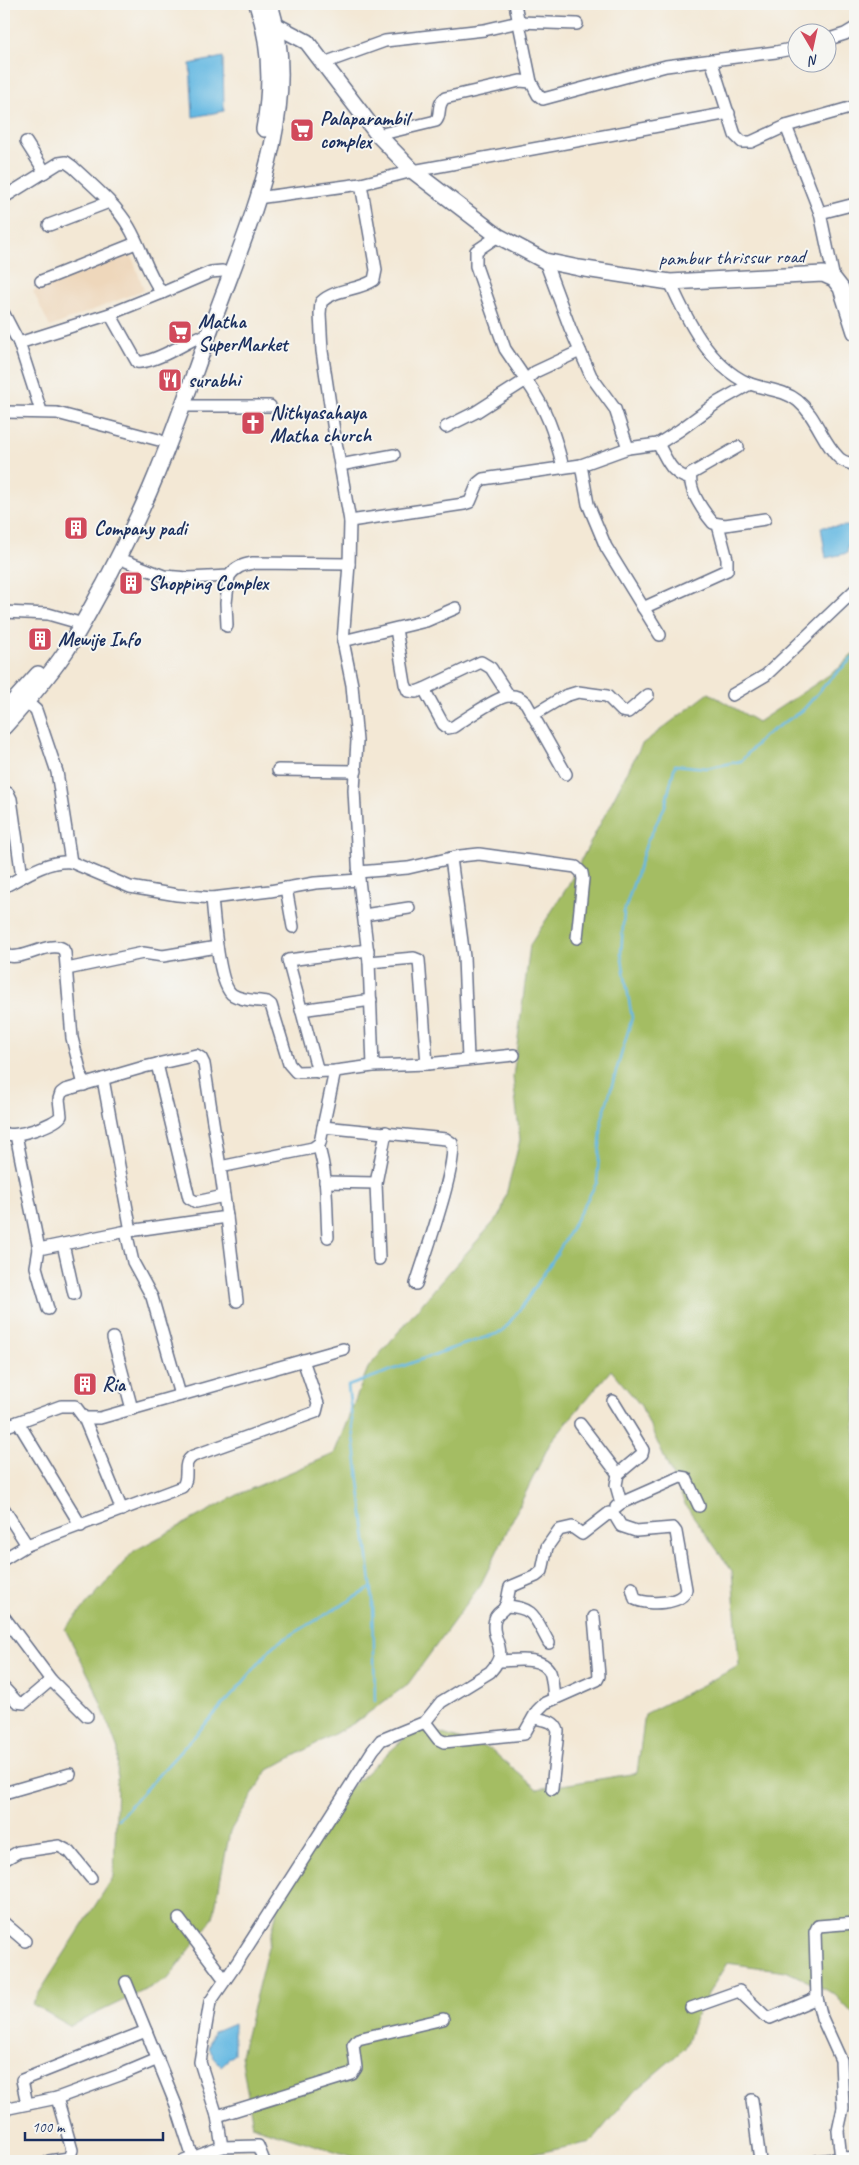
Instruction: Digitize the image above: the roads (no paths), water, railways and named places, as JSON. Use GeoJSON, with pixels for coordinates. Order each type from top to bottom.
{"type":"FeatureCollection","features":[{"type":"Feature","properties":{"kind":"main road"},"geometry":{"type":"LineString","coordinates":[[4,712],[37,675],[78,622],[118,558],[152,486],[183,406],[257,198],[267,162],[281,88],[281,57],[271,27],[257,4]]}},
{"type":"Feature","properties":{"kind":"main road"},"geometry":{"type":"LineString","coordinates":[[4,728],[65,653],[124,526],[198,337],[250,188],[265,122],[270,86],[268,46],[271,27],[270,4]]}},
{"type":"Feature","properties":{"kind":"main road","name":"pambur thrissur road"},"geometry":{"type":"LineString","coordinates":[[271,27],[307,42],[378,134],[413,171],[498,236],[545,260],[579,268],[670,282],[823,274],[834,279]]}},
{"type":"Feature","properties":{"kind":"main road"},"geometry":{"type":"LineString","coordinates":[[834,279],[841,288],[855,332]]}},
{"type":"Feature","properties":{"kind":"street"},"geometry":{"type":"LineString","coordinates":[[516,4],[530,82],[538,95],[543,99],[666,66],[786,50]]}},
{"type":"Feature","properties":{"kind":"street"},"geometry":{"type":"LineString","coordinates":[[324,63],[385,41],[484,30],[519,22],[577,24]]}},
{"type":"Feature","properties":{"kind":"street"},"geometry":{"type":"LineString","coordinates":[[836,37],[855,28]]}},
{"type":"Feature","properties":{"kind":"street"},"geometry":{"type":"LineString","coordinates":[[710,60],[735,135],[742,142],[756,140],[786,126],[853,107]]}},
{"type":"Feature","properties":{"kind":"street"},"geometry":{"type":"LineString","coordinates":[[378,134],[436,122],[439,105],[445,98],[520,82],[530,82]]}},
{"type":"Feature","properties":{"kind":"street"},"geometry":{"type":"LineString","coordinates":[[257,198],[361,184],[413,171],[729,114]]}},
{"type":"Feature","properties":{"kind":"street"},"geometry":{"type":"LineString","coordinates":[[786,126],[820,213],[834,279]]}},
{"type":"Feature","properties":{"kind":"street"},"geometry":{"type":"LineString","coordinates":[[26,142],[45,172]]}},
{"type":"Feature","properties":{"kind":"street"},"geometry":{"type":"LineString","coordinates":[[6,196],[59,163],[66,162],[109,202],[124,220],[151,277],[162,293]]}},
{"type":"Feature","properties":{"kind":"street"},"geometry":{"type":"LineString","coordinates":[[361,184],[376,270],[374,280],[367,285],[329,294],[321,302],[320,314],[322,351],[350,521],[349,564],[343,640],[352,685],[357,742],[354,790],[358,876],[368,956],[373,1066]]}},
{"type":"Feature","properties":{"kind":"street"},"geometry":{"type":"LineString","coordinates":[[49,225],[109,202]]}},
{"type":"Feature","properties":{"kind":"street"},"geometry":{"type":"LineString","coordinates":[[820,213],[855,204]]}},
{"type":"Feature","properties":{"kind":"street"},"geometry":{"type":"LineString","coordinates":[[498,236],[476,251],[476,266],[505,349],[545,411],[555,436],[563,467]]}},
{"type":"Feature","properties":{"kind":"street"},"geometry":{"type":"LineString","coordinates":[[41,281],[136,243]]}},
{"type":"Feature","properties":{"kind":"street"},"geometry":{"type":"LineString","coordinates":[[545,260],[591,376],[615,409],[628,448]]}},
{"type":"Feature","properties":{"kind":"street"},"geometry":{"type":"LineString","coordinates":[[19,343],[110,314],[211,272],[222,271]]}},
{"type":"Feature","properties":{"kind":"street"},"geometry":{"type":"LineString","coordinates":[[670,282],[683,310],[706,347],[732,375],[750,384],[788,393],[799,401],[806,408],[838,458],[855,465]]}},
{"type":"Feature","properties":{"kind":"street"},"geometry":{"type":"LineString","coordinates":[[4,314],[19,343],[41,411]]}},
{"type":"Feature","properties":{"kind":"street"},"geometry":{"type":"LineString","coordinates":[[110,314],[129,352],[137,362],[142,363],[167,353],[198,337]]}},
{"type":"Feature","properties":{"kind":"street"},"geometry":{"type":"LineString","coordinates":[[446,427],[476,412],[526,380],[535,372],[580,351]]}},
{"type":"Feature","properties":{"kind":"street"},"geometry":{"type":"LineString","coordinates":[[350,521],[464,504],[470,502],[478,483],[483,478],[581,465],[628,448],[658,444],[718,402],[750,384]]}},
{"type":"Feature","properties":{"kind":"street"},"geometry":{"type":"LineString","coordinates":[[183,406],[270,406]]}},
{"type":"Feature","properties":{"kind":"street"},"geometry":{"type":"LineString","coordinates":[[4,412],[41,411],[57,413],[159,440]]}},
{"type":"Feature","properties":{"kind":"street"},"geometry":{"type":"LineString","coordinates":[[658,444],[673,471],[680,476],[690,479]]}},
{"type":"Feature","properties":{"kind":"street"},"geometry":{"type":"LineString","coordinates":[[738,447],[691,474],[692,488],[713,524],[765,519]]}},
{"type":"Feature","properties":{"kind":"street"},"geometry":{"type":"LineString","coordinates":[[340,465],[394,455]]}},
{"type":"Feature","properties":{"kind":"street"},"geometry":{"type":"LineString","coordinates":[[581,465],[588,504],[606,547],[660,635]]}},
{"type":"Feature","properties":{"kind":"street"},"geometry":{"type":"LineString","coordinates":[[644,608],[727,570],[727,559],[718,525]]}},
{"type":"Feature","properties":{"kind":"street"},"geometry":{"type":"LineString","coordinates":[[118,558],[164,576],[188,578],[229,576]]}},
{"type":"Feature","properties":{"kind":"street"},"geometry":{"type":"LineString","coordinates":[[227,626],[226,603],[229,576],[235,569],[253,563],[349,564]]}},
{"type":"Feature","properties":{"kind":"street"},"geometry":{"type":"LineString","coordinates":[[732,695],[766,675],[855,590]]}},
{"type":"Feature","properties":{"kind":"street"},"geometry":{"type":"LineString","coordinates":[[343,640],[426,621],[456,608]]}},
{"type":"Feature","properties":{"kind":"street"},"geometry":{"type":"LineString","coordinates":[[4,612],[48,614],[78,622]]}},
{"type":"Feature","properties":{"kind":"street"},"geometry":{"type":"LineString","coordinates":[[396,629],[406,689],[412,692],[424,689],[481,662],[491,668],[508,696]]}},
{"type":"Feature","properties":{"kind":"street"},"geometry":{"type":"LineString","coordinates":[[424,689],[443,724],[448,728],[508,696],[521,698],[566,774]]}},
{"type":"Feature","properties":{"kind":"street"},"geometry":{"type":"LineString","coordinates":[[532,715],[565,696],[578,692],[607,696],[622,711],[628,712],[648,695]]}},
{"type":"Feature","properties":{"kind":"street"},"geometry":{"type":"LineString","coordinates":[[27,702],[36,710],[57,772],[71,862]]}},
{"type":"Feature","properties":{"kind":"street"},"geometry":{"type":"LineString","coordinates":[[278,770],[356,771]]}},
{"type":"Feature","properties":{"kind":"street"},"geometry":{"type":"LineString","coordinates":[[4,792],[8,793],[11,799],[22,877]]}},
{"type":"Feature","properties":{"kind":"street"},"geometry":{"type":"LineString","coordinates":[[4,887],[52,864],[71,862],[130,887],[177,896],[212,898],[408,868],[479,854],[576,867],[582,873],[583,879],[576,938]]}},
{"type":"Feature","properties":{"kind":"street"},"geometry":{"type":"LineString","coordinates":[[452,858],[464,957],[468,1059]]}},
{"type":"Feature","properties":{"kind":"street"},"geometry":{"type":"LineString","coordinates":[[286,888],[293,927]]}},
{"type":"Feature","properties":{"kind":"street"},"geometry":{"type":"LineString","coordinates":[[212,898],[220,967],[228,990],[236,997],[267,1002],[271,1005],[292,1069],[296,1072],[427,1064],[514,1054]]}},
{"type":"Feature","properties":{"kind":"street"},"geometry":{"type":"LineString","coordinates":[[364,915],[409,908]]}},
{"type":"Feature","properties":{"kind":"street"},"geometry":{"type":"LineString","coordinates":[[4,949],[5,955],[17,957],[59,946],[65,953],[72,1038],[84,1085]]}},
{"type":"Feature","properties":{"kind":"street"},"geometry":{"type":"LineString","coordinates":[[67,968],[143,953],[163,956],[217,947]]}},
{"type":"Feature","properties":{"kind":"street"},"geometry":{"type":"LineString","coordinates":[[318,1072],[289,959],[368,956],[414,958],[419,960],[427,1064]]}},
{"type":"Feature","properties":{"kind":"street"},"geometry":{"type":"LineString","coordinates":[[301,1010],[371,1000]]}},
{"type":"Feature","properties":{"kind":"street"},"geometry":{"type":"LineString","coordinates":[[4,1133],[10,1136],[16,1135],[53,1123],[61,1116],[59,1099],[61,1093],[103,1079],[196,1055],[204,1064],[227,1217],[237,1301]]}},
{"type":"Feature","properties":{"kind":"street"},"geometry":{"type":"LineString","coordinates":[[157,1064],[189,1198],[192,1202],[196,1202],[224,1196]]}},
{"type":"Feature","properties":{"kind":"street"},"geometry":{"type":"LineString","coordinates":[[328,1237],[325,1182],[322,1158],[318,1146],[334,1071]]}},
{"type":"Feature","properties":{"kind":"street"},"geometry":{"type":"LineString","coordinates":[[103,1079],[133,1262],[152,1297],[180,1395]]}},
{"type":"Feature","properties":{"kind":"street"},"geometry":{"type":"LineString","coordinates":[[323,1128],[386,1132],[446,1139],[452,1143],[453,1147],[446,1183],[416,1284]]}},
{"type":"Feature","properties":{"kind":"street"},"geometry":{"type":"LineString","coordinates":[[379,1259],[376,1183],[386,1132]]}},
{"type":"Feature","properties":{"kind":"street"},"geometry":{"type":"LineString","coordinates":[[16,1135],[39,1249],[36,1268],[48,1310]]}},
{"type":"Feature","properties":{"kind":"street"},"geometry":{"type":"LineString","coordinates":[[220,1167],[318,1146]]}},
{"type":"Feature","properties":{"kind":"street"},"geometry":{"type":"LineString","coordinates":[[325,1182],[376,1183]]}},
{"type":"Feature","properties":{"kind":"street"},"geometry":{"type":"LineString","coordinates":[[39,1249],[129,1231],[227,1217]]}},
{"type":"Feature","properties":{"kind":"street"},"geometry":{"type":"LineString","coordinates":[[62,1244],[74,1294]]}},
{"type":"Feature","properties":{"kind":"street"},"geometry":{"type":"LineString","coordinates":[[113,1338],[132,1409]]}},
{"type":"Feature","properties":{"kind":"street"},"geometry":{"type":"LineString","coordinates":[[84,1418],[100,1418],[343,1349]]}},
{"type":"Feature","properties":{"kind":"street"},"geometry":{"type":"LineString","coordinates":[[4,1559],[27,1545],[182,1487],[186,1479],[186,1464],[188,1459],[193,1456],[316,1412],[318,1404],[303,1360]]}},
{"type":"Feature","properties":{"kind":"street"},"geometry":{"type":"LineString","coordinates":[[613,1401],[644,1450],[618,1474],[616,1486],[621,1503]]}},
{"type":"Feature","properties":{"kind":"street"},"geometry":{"type":"LineString","coordinates":[[4,1427],[61,1406],[75,1406],[84,1418],[122,1510]]}},
{"type":"Feature","properties":{"kind":"street"},"geometry":{"type":"LineString","coordinates":[[18,1422],[81,1526]]}},
{"type":"Feature","properties":{"kind":"street"},"geometry":{"type":"LineString","coordinates":[[580,1424],[618,1474]]}},
{"type":"Feature","properties":{"kind":"street"},"geometry":{"type":"LineString","coordinates":[[222,2147],[216,2116],[200,2062],[210,2002],[372,1750],[380,1740],[425,1722],[441,1702],[490,1672],[499,1661],[500,1651],[494,1623],[497,1615],[505,1606],[510,1587],[536,1576],[542,1571],[547,1547],[559,1530],[568,1527],[582,1534],[621,1503],[680,1477],[686,1478],[699,1506]]}},
{"type":"Feature","properties":{"kind":"street"},"geometry":{"type":"LineString","coordinates":[[4,1509],[27,1545]]}},
{"type":"Feature","properties":{"kind":"street"},"geometry":{"type":"LineString","coordinates":[[609,1513],[616,1516],[621,1526],[630,1530],[644,1531],[673,1528],[676,1532],[686,1589],[684,1595],[676,1601],[641,1602],[635,1599],[632,1588]]}},
{"type":"Feature","properties":{"kind":"street"},"geometry":{"type":"LineString","coordinates":[[505,1606],[528,1610],[549,1643]]}},
{"type":"Feature","properties":{"kind":"street"},"geometry":{"type":"LineString","coordinates":[[4,1617],[51,1680],[87,1716]]}},
{"type":"Feature","properties":{"kind":"street"},"geometry":{"type":"LineString","coordinates":[[425,1722],[438,1739],[444,1742],[520,1736],[524,1734],[541,1706],[597,1680],[599,1676],[594,1617]]}},
{"type":"Feature","properties":{"kind":"street"},"geometry":{"type":"LineString","coordinates":[[499,1661],[528,1660],[544,1665],[550,1672],[554,1699]]}},
{"type":"Feature","properties":{"kind":"street"},"geometry":{"type":"LineString","coordinates":[[4,1688],[17,1702],[24,1703],[51,1680]]}},
{"type":"Feature","properties":{"kind":"street"},"geometry":{"type":"LineString","coordinates":[[534,1718],[556,1724],[558,1731],[552,1789]]}},
{"type":"Feature","properties":{"kind":"street"},"geometry":{"type":"LineString","coordinates":[[4,1793],[70,1774]]}},
{"type":"Feature","properties":{"kind":"street"},"geometry":{"type":"LineString","coordinates":[[4,1860],[18,1852],[64,1848],[91,1878]]}},
{"type":"Feature","properties":{"kind":"street"},"geometry":{"type":"LineString","coordinates":[[179,1919],[225,1980]]}},
{"type":"Feature","properties":{"kind":"street"},"geometry":{"type":"LineString","coordinates":[[4,1923],[25,1941]]}},
{"type":"Feature","properties":{"kind":"street"},"geometry":{"type":"LineString","coordinates":[[841,2159],[838,2131],[843,2108],[841,2060],[822,2018],[817,1998],[816,1929],[821,1926],[855,1923]]}},
{"type":"Feature","properties":{"kind":"street"},"geometry":{"type":"LineString","coordinates":[[126,1982],[176,2104],[188,2160],[222,2147],[258,2146],[264,2161]]}},
{"type":"Feature","properties":{"kind":"street"},"geometry":{"type":"LineString","coordinates":[[691,2008],[739,1992],[765,2016],[770,2018],[817,1998]]}},
{"type":"Feature","properties":{"kind":"street"},"geometry":{"type":"LineString","coordinates":[[216,2116],[352,2074],[356,2068],[353,2049],[358,2039],[443,2019]]}},
{"type":"Feature","properties":{"kind":"street"},"geometry":{"type":"LineString","coordinates":[[27,2104],[22,2080],[146,2031]]}},
{"type":"Feature","properties":{"kind":"street"},"geometry":{"type":"LineString","coordinates":[[4,2109],[57,2098],[158,2059]]}},
{"type":"Feature","properties":{"kind":"street"},"geometry":{"type":"LineString","coordinates":[[51,2161],[69,2158],[72,2150],[57,2098]]}},
{"type":"Feature","properties":{"kind":"street"},"geometry":{"type":"LineString","coordinates":[[752,2100],[760,2161]]}},
{"type":"Feature","properties":{"kind":"street"},"geometry":{"type":"LineString","coordinates":[[818,2161],[855,2156]]}},
{"type":"Feature","properties":{"kind":"water"},"geometry":{"type":"Polygon","coordinates":[[[223,57],[224,111],[193,117],[190,64],[223,57]]]}},
{"type":"Feature","properties":{"kind":"water"},"geometry":{"type":"Polygon","coordinates":[[[851,526],[847,553],[826,558],[821,527],[851,526]]]}},
{"type":"Feature","properties":{"kind":"water"},"geometry":{"type":"Polygon","coordinates":[[[234,2023],[234,2054],[221,2066],[208,2048],[213,2032],[234,2023]]]}},
{"type":"Feature","properties":{"kind":"waterway"},"geometry":{"type":"LineString","coordinates":[[375,1701],[373,1600],[348,1386],[502,1332],[526,1301],[558,1252],[597,1182],[602,1119],[632,1018],[621,953],[624,912],[647,842],[665,806],[675,765],[707,768],[741,761],[764,736],[803,710],[830,679],[855,656]]}},
{"type":"Feature","properties":{"kind":"waterway"},"geometry":{"type":"LineString","coordinates":[[118,1819],[235,1692],[274,1645],[371,1588]]}},
{"type":"Feature","properties":{"kind":"place","name":"Palaparambil complex"},"geometry":{"type":"Point","coordinates":[302,130]}},
{"type":"Feature","properties":{"kind":"place","name":"Matha SuperMarket"},"geometry":{"type":"Point","coordinates":[180,332]}},
{"type":"Feature","properties":{"kind":"place","name":"surabhi"},"geometry":{"type":"Point","coordinates":[170,380]}},
{"type":"Feature","properties":{"kind":"place","name":"Nithyasahaya Matha church"},"geometry":{"type":"Point","coordinates":[253,423]}},
{"type":"Feature","properties":{"kind":"place","name":"Company padi"},"geometry":{"type":"Point","coordinates":[76,528]}},
{"type":"Feature","properties":{"kind":"place","name":"Shopping Complex"},"geometry":{"type":"Point","coordinates":[131,583]}},
{"type":"Feature","properties":{"kind":"place","name":"Mewije Info"},"geometry":{"type":"Point","coordinates":[40,639]}},
{"type":"Feature","properties":{"kind":"place","name":"Ria"},"geometry":{"type":"Point","coordinates":[85,1384]}}]}
